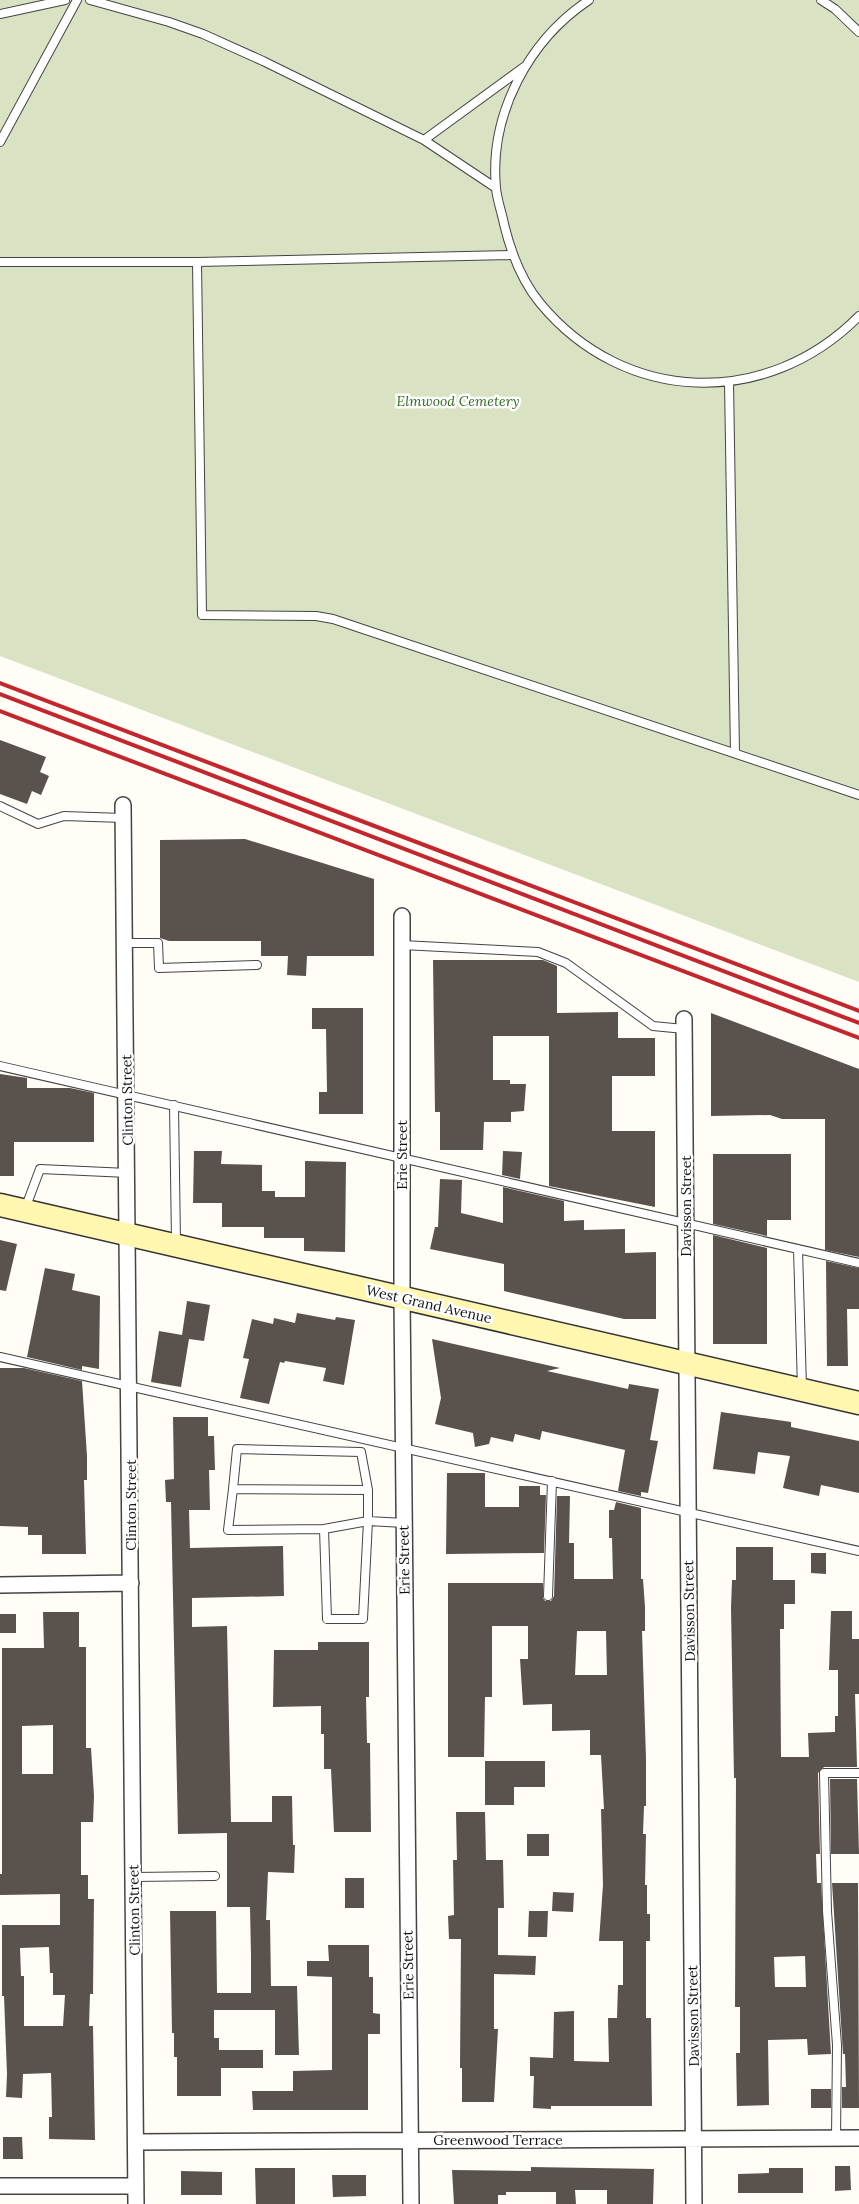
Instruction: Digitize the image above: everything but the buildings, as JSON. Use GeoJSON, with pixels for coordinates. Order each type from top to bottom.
{"type":"FeatureCollection","features":[{"type":"Feature","properties":{"kind":"main road","name":"West Grand Avenue"},"geometry":{"type":"LineString","coordinates":[[0,1205],[859,1403]]}},
{"type":"Feature","properties":{"kind":"street","name":"Clinton Street"},"geometry":{"type":"LineString","coordinates":[[123,812],[130,1386],[136,2204]]}},
{"type":"Feature","properties":{"kind":"street","name":"Erie Street"},"geometry":{"type":"LineString","coordinates":[[402,916],[403,1447],[411,2204]]}},
{"type":"Feature","properties":{"kind":"street","name":"Davisson Street"},"geometry":{"type":"LineString","coordinates":[[684,1024],[694,2204]]}},
{"type":"Feature","properties":{"kind":"street"},"geometry":{"type":"LineString","coordinates":[[0,1585],[131,1583]]}},
{"type":"Feature","properties":{"kind":"street","name":"Greenwood Terrace"},"geometry":{"type":"LineString","coordinates":[[136,2142],[859,2138]]}},
{"type":"Feature","properties":{"kind":"street"},"geometry":{"type":"LineString","coordinates":[[0,2186],[136,2186]]}},
{"type":"Feature","properties":{"kind":"lane"},"geometry":{"type":"LineString","coordinates":[[0,14],[65,0]]}},
{"type":"Feature","properties":{"kind":"lane"},"geometry":{"type":"LineString","coordinates":[[0,142],[77,0]]}},
{"type":"Feature","properties":{"kind":"lane"},"geometry":{"type":"LineString","coordinates":[[90,0],[204,34],[424,140],[496,188]]}},
{"type":"Feature","properties":{"kind":"lane"},"geometry":{"type":"LineString","coordinates":[[588,0],[564,19],[543,41],[526,65],[512,94],[502,124],[496,156],[496,188],[512,255],[539,302],[563,328],[599,355],[649,376],[702,383],[729,382],[779,370],[825,346],[859,316]]}},
{"type":"Feature","properties":{"kind":"lane"},"geometry":{"type":"LineString","coordinates":[[821,0],[835,9],[859,32]]}},
{"type":"Feature","properties":{"kind":"lane"},"geometry":{"type":"LineString","coordinates":[[424,140],[526,65]]}},
{"type":"Feature","properties":{"kind":"lane"},"geometry":{"type":"LineString","coordinates":[[0,262],[197,262],[512,255]]}},
{"type":"Feature","properties":{"kind":"lane"},"geometry":{"type":"LineString","coordinates":[[197,262],[202,615],[316,616],[333,619],[859,795]]}},
{"type":"Feature","properties":{"kind":"lane"},"geometry":{"type":"LineString","coordinates":[[729,382],[735,753]]}},
{"type":"Feature","properties":{"kind":"lane"},"geometry":{"type":"LineString","coordinates":[[0,806],[38,824],[64,816],[123,812]]}},
{"type":"Feature","properties":{"kind":"lane"},"geometry":{"type":"LineString","coordinates":[[124,942],[158,943],[159,968],[256,965]]}},
{"type":"Feature","properties":{"kind":"lane"},"geometry":{"type":"LineString","coordinates":[[402,945],[538,952],[566,963],[653,1026],[684,1024]]}},
{"type":"Feature","properties":{"kind":"lane"},"geometry":{"type":"LineString","coordinates":[[0,1066],[859,1264]]}},
{"type":"Feature","properties":{"kind":"lane"},"geometry":{"type":"LineString","coordinates":[[174,1105],[176,1245]]}},
{"type":"Feature","properties":{"kind":"lane"},"geometry":{"type":"LineString","coordinates":[[24,1211],[40,1170],[128,1174]]}},
{"type":"Feature","properties":{"kind":"lane"},"geometry":{"type":"LineString","coordinates":[[798,1250],[802,1390]]}},
{"type":"Feature","properties":{"kind":"lane"},"geometry":{"type":"LineString","coordinates":[[0,1356],[859,1551]]}},
{"type":"Feature","properties":{"kind":"lane"},"geometry":{"type":"LineString","coordinates":[[324,1529],[328,1619],[363,1620],[368,1521],[368,1490],[362,1452],[237,1450],[228,1530],[324,1529],[368,1521],[404,1523]]}},
{"type":"Feature","properties":{"kind":"lane"},"geometry":{"type":"LineString","coordinates":[[548,1596],[552,1481]]}},
{"type":"Feature","properties":{"kind":"lane"},"geometry":{"type":"LineString","coordinates":[[233,1490],[368,1490]]}},
{"type":"Feature","properties":{"kind":"lane"},"geometry":{"type":"LineString","coordinates":[[836,2138],[837,2045],[827,1911],[824,1773],[859,1773]]}},
{"type":"Feature","properties":{"kind":"lane"},"geometry":{"type":"LineString","coordinates":[[133,1877],[216,1876]]}},
{"type":"Feature","properties":{"kind":"green space","name":"Elmwood Cemetery"},"geometry":{"type":"Polygon","coordinates":[[[0,0],[859,0],[859,982],[0,656],[0,0]]]}},
{"type":"Feature","properties":{"kind":"railway"},"geometry":{"type":"LineString","coordinates":[[0,683],[859,1011]]}},
{"type":"Feature","properties":{"kind":"railway"},"geometry":{"type":"LineString","coordinates":[[0,694],[859,1023]]}},
{"type":"Feature","properties":{"kind":"railway"},"geometry":{"type":"LineString","coordinates":[[0,711],[859,1038]]}}]}
